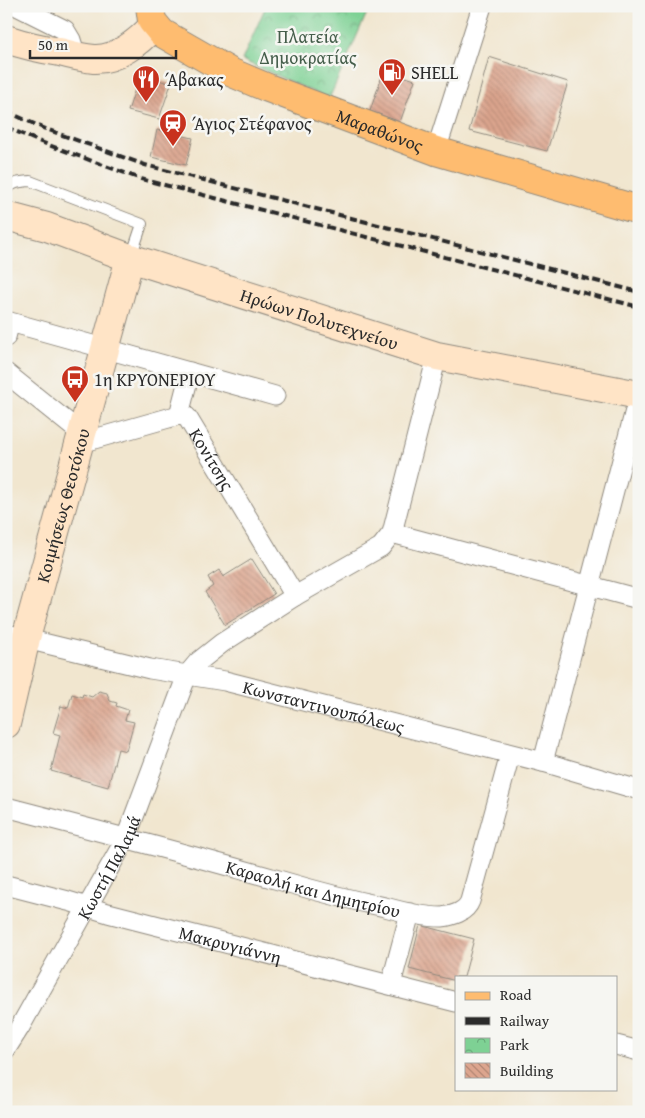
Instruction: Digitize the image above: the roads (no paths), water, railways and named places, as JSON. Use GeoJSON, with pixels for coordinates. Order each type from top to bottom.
{"type":"FeatureCollection","features":[{"type":"Feature","properties":{"kind":"main road","name":"Μαραθώνος"},"geometry":{"type":"LineString","coordinates":[[152,16],[167,37],[230,72],[294,98],[436,151],[639,210]]}},
{"type":"Feature","properties":{"kind":"street"},"geometry":{"type":"LineString","coordinates":[[17,6],[65,30],[71,40],[76,56]]}},
{"type":"Feature","properties":{"kind":"street"},"geometry":{"type":"LineString","coordinates":[[436,151],[482,6]]}},
{"type":"Feature","properties":{"kind":"street"},"geometry":{"type":"LineString","coordinates":[[6,39],[26,45],[96,59],[117,53],[135,44],[152,16]]}},
{"type":"Feature","properties":{"kind":"street","name":"Ηρώων Πολυτεχνείου"},"geometry":{"type":"LineString","coordinates":[[6,216],[47,227],[130,258],[437,356],[639,395]]}},
{"type":"Feature","properties":{"kind":"street","name":"Κοιμήσεως Θεοτόκου"},"geometry":{"type":"LineString","coordinates":[[6,724],[16,636],[81,438],[130,258]]}},
{"type":"Feature","properties":{"kind":"street"},"geometry":{"type":"LineString","coordinates":[[6,337],[10,322],[275,396]]}},
{"type":"Feature","properties":{"kind":"street"},"geometry":{"type":"LineString","coordinates":[[186,675],[198,662],[222,643],[295,596],[381,548],[392,533],[437,356]]}},
{"type":"Feature","properties":{"kind":"street"},"geometry":{"type":"LineString","coordinates":[[179,415],[190,372]]}},
{"type":"Feature","properties":{"kind":"street"},"geometry":{"type":"LineString","coordinates":[[6,373],[81,438]]}},
{"type":"Feature","properties":{"kind":"street"},"geometry":{"type":"LineString","coordinates":[[543,762],[639,395]]}},
{"type":"Feature","properties":{"kind":"street","name":"Κονίτσης"},"geometry":{"type":"LineString","coordinates":[[81,438],[179,415],[189,420],[295,596]]}},
{"type":"Feature","properties":{"kind":"street"},"geometry":{"type":"LineString","coordinates":[[392,533],[639,599]]}},
{"type":"Feature","properties":{"kind":"street","name":"Κωνσταντινουπόλεως"},"geometry":{"type":"LineString","coordinates":[[16,636],[150,669],[225,681],[543,762],[639,790]]}},
{"type":"Feature","properties":{"kind":"street","name":"Κωστή Παλαμά"},"geometry":{"type":"LineString","coordinates":[[6,1049],[126,838],[186,675]]}},
{"type":"Feature","properties":{"kind":"street","name":"Καραολή και Δημητρίου"},"geometry":{"type":"LineString","coordinates":[[6,807],[343,898],[410,913],[439,917],[458,913],[469,905],[510,755]]}},
{"type":"Feature","properties":{"kind":"street","name":"Μακρυγιάννη"},"geometry":{"type":"LineString","coordinates":[[6,886],[87,906],[108,914],[455,1002]]}},
{"type":"Feature","properties":{"kind":"street"},"geometry":{"type":"LineString","coordinates":[[391,984],[410,913]]}},
{"type":"Feature","properties":{"kind":"street"},"geometry":{"type":"LineString","coordinates":[[618,1046],[639,1051]]}},
{"type":"Feature","properties":{"kind":"lane"},"geometry":{"type":"LineString","coordinates":[[6,190],[10,185],[30,181],[142,224],[130,258]]}},
{"type":"Feature","properties":{"kind":"railway"},"geometry":{"type":"LineString","coordinates":[[6,111],[43,128],[145,165],[639,292]]}},
{"type":"Feature","properties":{"kind":"railway"},"geometry":{"type":"LineString","coordinates":[[6,127],[38,141],[141,179],[639,307]]}},
{"type":"Feature","properties":{"kind":"place","name":"SHELL"},"geometry":{"type":"Point","coordinates":[392,96]}},
{"type":"Feature","properties":{"kind":"place","name":"Άβακας"},"geometry":{"type":"Point","coordinates":[146,103]}},
{"type":"Feature","properties":{"kind":"place","name":"Άγιος Στέφανος"},"geometry":{"type":"Point","coordinates":[173,147]}},
{"type":"Feature","properties":{"kind":"place","name":"1η ΚΡΥΟΝΕΡΙΟΥ"},"geometry":{"type":"Point","coordinates":[75,403]}},
{"type":"Feature","properties":{"kind":"park label","name":"Πλατεία Δημοκρατίας"},"geometry":{"type":"Point","coordinates":[308,46]}}]}
